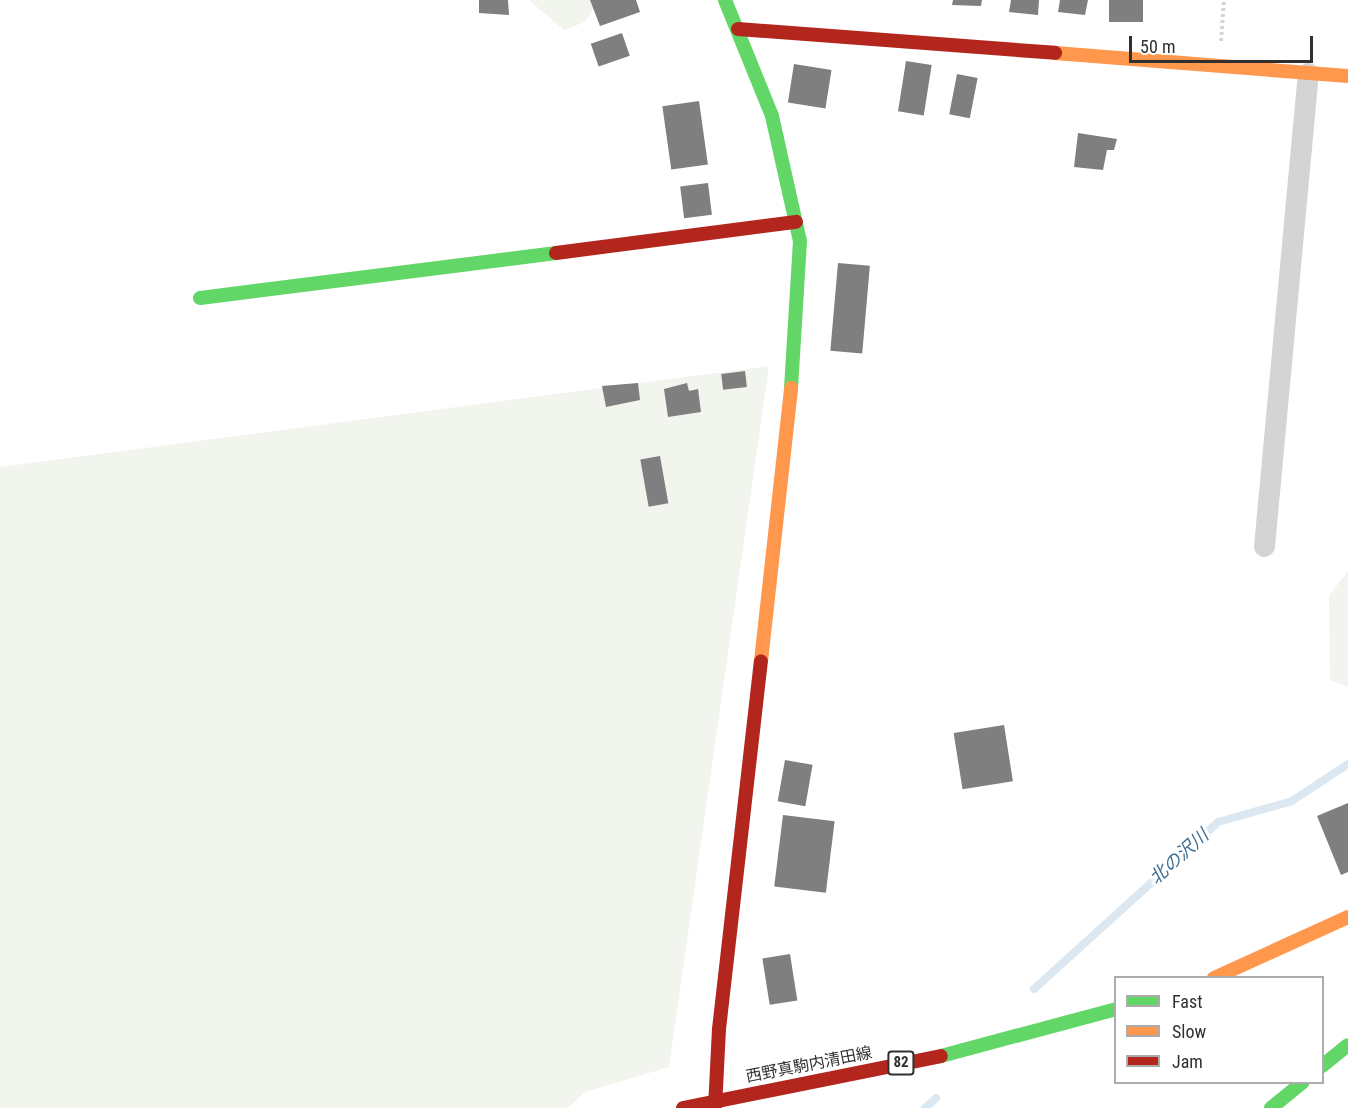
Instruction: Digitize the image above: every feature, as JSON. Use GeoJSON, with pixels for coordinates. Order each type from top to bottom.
{"type":"FeatureCollection","features":[{"type":"Feature","properties":{"kind":"street"},"geometry":{"type":"LineString","coordinates":[[715,1104],[798,329],[800,241],[772,116],[725,0]]}},
{"type":"Feature","properties":{"kind":"street"},"geometry":{"type":"LineString","coordinates":[[738,29],[1348,76]]}},
{"type":"Feature","properties":{"kind":"street"},"geometry":{"type":"LineString","coordinates":[[1264,546],[1308,73]]}},
{"type":"Feature","properties":{"kind":"street"},"geometry":{"type":"LineString","coordinates":[[200,298],[796,222]]}},
{"type":"Feature","properties":{"kind":"street"},"geometry":{"type":"LineString","coordinates":[[1218,976],[1348,916]]}},
{"type":"Feature","properties":{"kind":"street","name":"西野真駒内清田線"},"geometry":{"type":"LineString","coordinates":[[683,1108],[715,1104],[969,1050],[1114,1010]]}},
{"type":"Feature","properties":{"kind":"street"},"geometry":{"type":"LineString","coordinates":[[1324,1065],[1348,1045]]}},
{"type":"Feature","properties":{"kind":"street"},"geometry":{"type":"LineString","coordinates":[[1278,1106],[1302,1084]]}},
{"type":"Feature","properties":{"kind":"path"},"geometry":{"type":"LineString","coordinates":[[1219,66],[1224,0]]}},
{"type":"Feature","properties":{"kind":"shaded area"},"geometry":{"type":"Polygon","coordinates":[[[529,0],[599,0],[585,22],[564,30],[529,0]]]}},
{"type":"Feature","properties":{"kind":"shaded area"},"geometry":{"type":"Polygon","coordinates":[[[769,366],[669,1067],[585,1092],[568,1108],[0,1108],[0,467],[769,366]]]}},
{"type":"Feature","properties":{"kind":"shaded area"},"geometry":{"type":"Polygon","coordinates":[[[1348,571],[1348,687],[1330,680],[1329,596],[1348,571]]]}},
{"type":"Feature","properties":{"kind":"building"},"geometry":{"type":"Polygon","coordinates":[[[479,0],[508,0],[509,15],[479,13],[479,0]]]}},
{"type":"Feature","properties":{"kind":"building"},"geometry":{"type":"Polygon","coordinates":[[[590,0],[636,0],[640,12],[600,26],[590,0]]]}},
{"type":"Feature","properties":{"kind":"building"},"geometry":{"type":"Polygon","coordinates":[[[953,0],[982,0],[981,6],[952,5],[953,0]]]}},
{"type":"Feature","properties":{"kind":"building"},"geometry":{"type":"Polygon","coordinates":[[[1011,0],[1039,0],[1038,15],[1009,12],[1011,0]]]}},
{"type":"Feature","properties":{"kind":"building"},"geometry":{"type":"Polygon","coordinates":[[[1060,0],[1088,0],[1085,15],[1058,12],[1060,0]]]}},
{"type":"Feature","properties":{"kind":"building"},"geometry":{"type":"Polygon","coordinates":[[[1109,0],[1143,0],[1143,22],[1109,22],[1109,0]]]}},
{"type":"Feature","properties":{"kind":"building"},"geometry":{"type":"Polygon","coordinates":[[[622,33],[630,56],[599,66],[591,44],[622,33]]]}},
{"type":"Feature","properties":{"kind":"building"},"geometry":{"type":"Polygon","coordinates":[[[906,61],[932,65],[924,115],[898,111],[906,61]]]}},
{"type":"Feature","properties":{"kind":"building"},"geometry":{"type":"Polygon","coordinates":[[[794,64],[832,70],[825,108],[788,103],[794,64]]]}},
{"type":"Feature","properties":{"kind":"building"},"geometry":{"type":"Polygon","coordinates":[[[957,74],[978,78],[970,118],[949,114],[957,74]]]}},
{"type":"Feature","properties":{"kind":"building"},"geometry":{"type":"Polygon","coordinates":[[[699,101],[708,164],[671,170],[662,106],[699,101]]]}},
{"type":"Feature","properties":{"kind":"building"},"geometry":{"type":"Polygon","coordinates":[[[1078,133],[1117,139],[1114,150],[1107,150],[1103,170],[1074,167],[1078,133]]]}},
{"type":"Feature","properties":{"kind":"building"},"geometry":{"type":"Polygon","coordinates":[[[708,183],[712,215],[684,218],[680,186],[708,183]]]}},
{"type":"Feature","properties":{"kind":"building"},"geometry":{"type":"Polygon","coordinates":[[[838,263],[870,266],[862,353],[830,351],[838,263]]]}},
{"type":"Feature","properties":{"kind":"building"},"geometry":{"type":"Polygon","coordinates":[[[745,371],[747,387],[723,390],[721,374],[745,371]]]}},
{"type":"Feature","properties":{"kind":"building"},"geometry":{"type":"Polygon","coordinates":[[[638,383],[640,400],[606,407],[602,386],[638,383]]]}},
{"type":"Feature","properties":{"kind":"building"},"geometry":{"type":"Polygon","coordinates":[[[687,383],[689,391],[698,389],[701,412],[668,417],[664,389],[687,383]]]}},
{"type":"Feature","properties":{"kind":"building"},"geometry":{"type":"Polygon","coordinates":[[[660,456],[668,503],[649,507],[640,459],[660,456]]]}},
{"type":"Feature","properties":{"kind":"building"},"geometry":{"type":"Polygon","coordinates":[[[1004,725],[1013,781],[963,789],[954,733],[1004,725]]]}},
{"type":"Feature","properties":{"kind":"building"},"geometry":{"type":"Polygon","coordinates":[[[785,760],[813,765],[805,806],[778,801],[785,760]]]}},
{"type":"Feature","properties":{"kind":"building"},"geometry":{"type":"Polygon","coordinates":[[[1348,803],[1348,872],[1341,875],[1317,816],[1348,803]]]}},
{"type":"Feature","properties":{"kind":"building"},"geometry":{"type":"Polygon","coordinates":[[[783,815],[835,821],[826,893],[774,886],[783,815]]]}},
{"type":"Feature","properties":{"kind":"building"},"geometry":{"type":"Polygon","coordinates":[[[790,954],[797,1000],[770,1005],[762,958],[790,954]]]}},
{"type":"Feature","properties":{"kind":"waterway","name":"北の沢川"},"geometry":{"type":"LineString","coordinates":[[1034,989],[1218,822],[1292,801],[1348,764]]}},
{"type":"Feature","properties":{"kind":"waterway","name":"北の沢川"},"geometry":{"type":"LineString","coordinates":[[925,1108],[936,1098]]}},
{"type":"Feature","properties":{"kind":"traffic: fast"},"geometry":{"type":"LineString","coordinates":[[725,0],[772,116],[800,241],[791,388]]}},
{"type":"Feature","properties":{"kind":"traffic: fast"},"geometry":{"type":"LineString","coordinates":[[200,298],[556,253]]}},
{"type":"Feature","properties":{"kind":"traffic: fast"},"geometry":{"type":"LineString","coordinates":[[941,1056],[1114,1010]]}},
{"type":"Feature","properties":{"kind":"traffic: fast"},"geometry":{"type":"LineString","coordinates":[[1324,1064],[1348,1045]]}},
{"type":"Feature","properties":{"kind":"traffic: fast"},"geometry":{"type":"LineString","coordinates":[[1271,1108],[1301,1084]]}},
{"type":"Feature","properties":{"kind":"traffic: slow"},"geometry":{"type":"LineString","coordinates":[[1055,53],[1348,76]]}},
{"type":"Feature","properties":{"kind":"traffic: slow"},"geometry":{"type":"LineString","coordinates":[[761,661],[791,388]]}},
{"type":"Feature","properties":{"kind":"traffic: slow"},"geometry":{"type":"LineString","coordinates":[[1218,976],[1348,917]]}},
{"type":"Feature","properties":{"kind":"traffic: jam"},"geometry":{"type":"LineString","coordinates":[[738,29],[1055,53]]}},
{"type":"Feature","properties":{"kind":"traffic: jam"},"geometry":{"type":"LineString","coordinates":[[556,253],[796,222]]}},
{"type":"Feature","properties":{"kind":"traffic: jam"},"geometry":{"type":"LineString","coordinates":[[715,1108],[719,1029],[761,661]]}},
{"type":"Feature","properties":{"kind":"traffic: jam"},"geometry":{"type":"LineString","coordinates":[[683,1108],[941,1056]]}}]}
